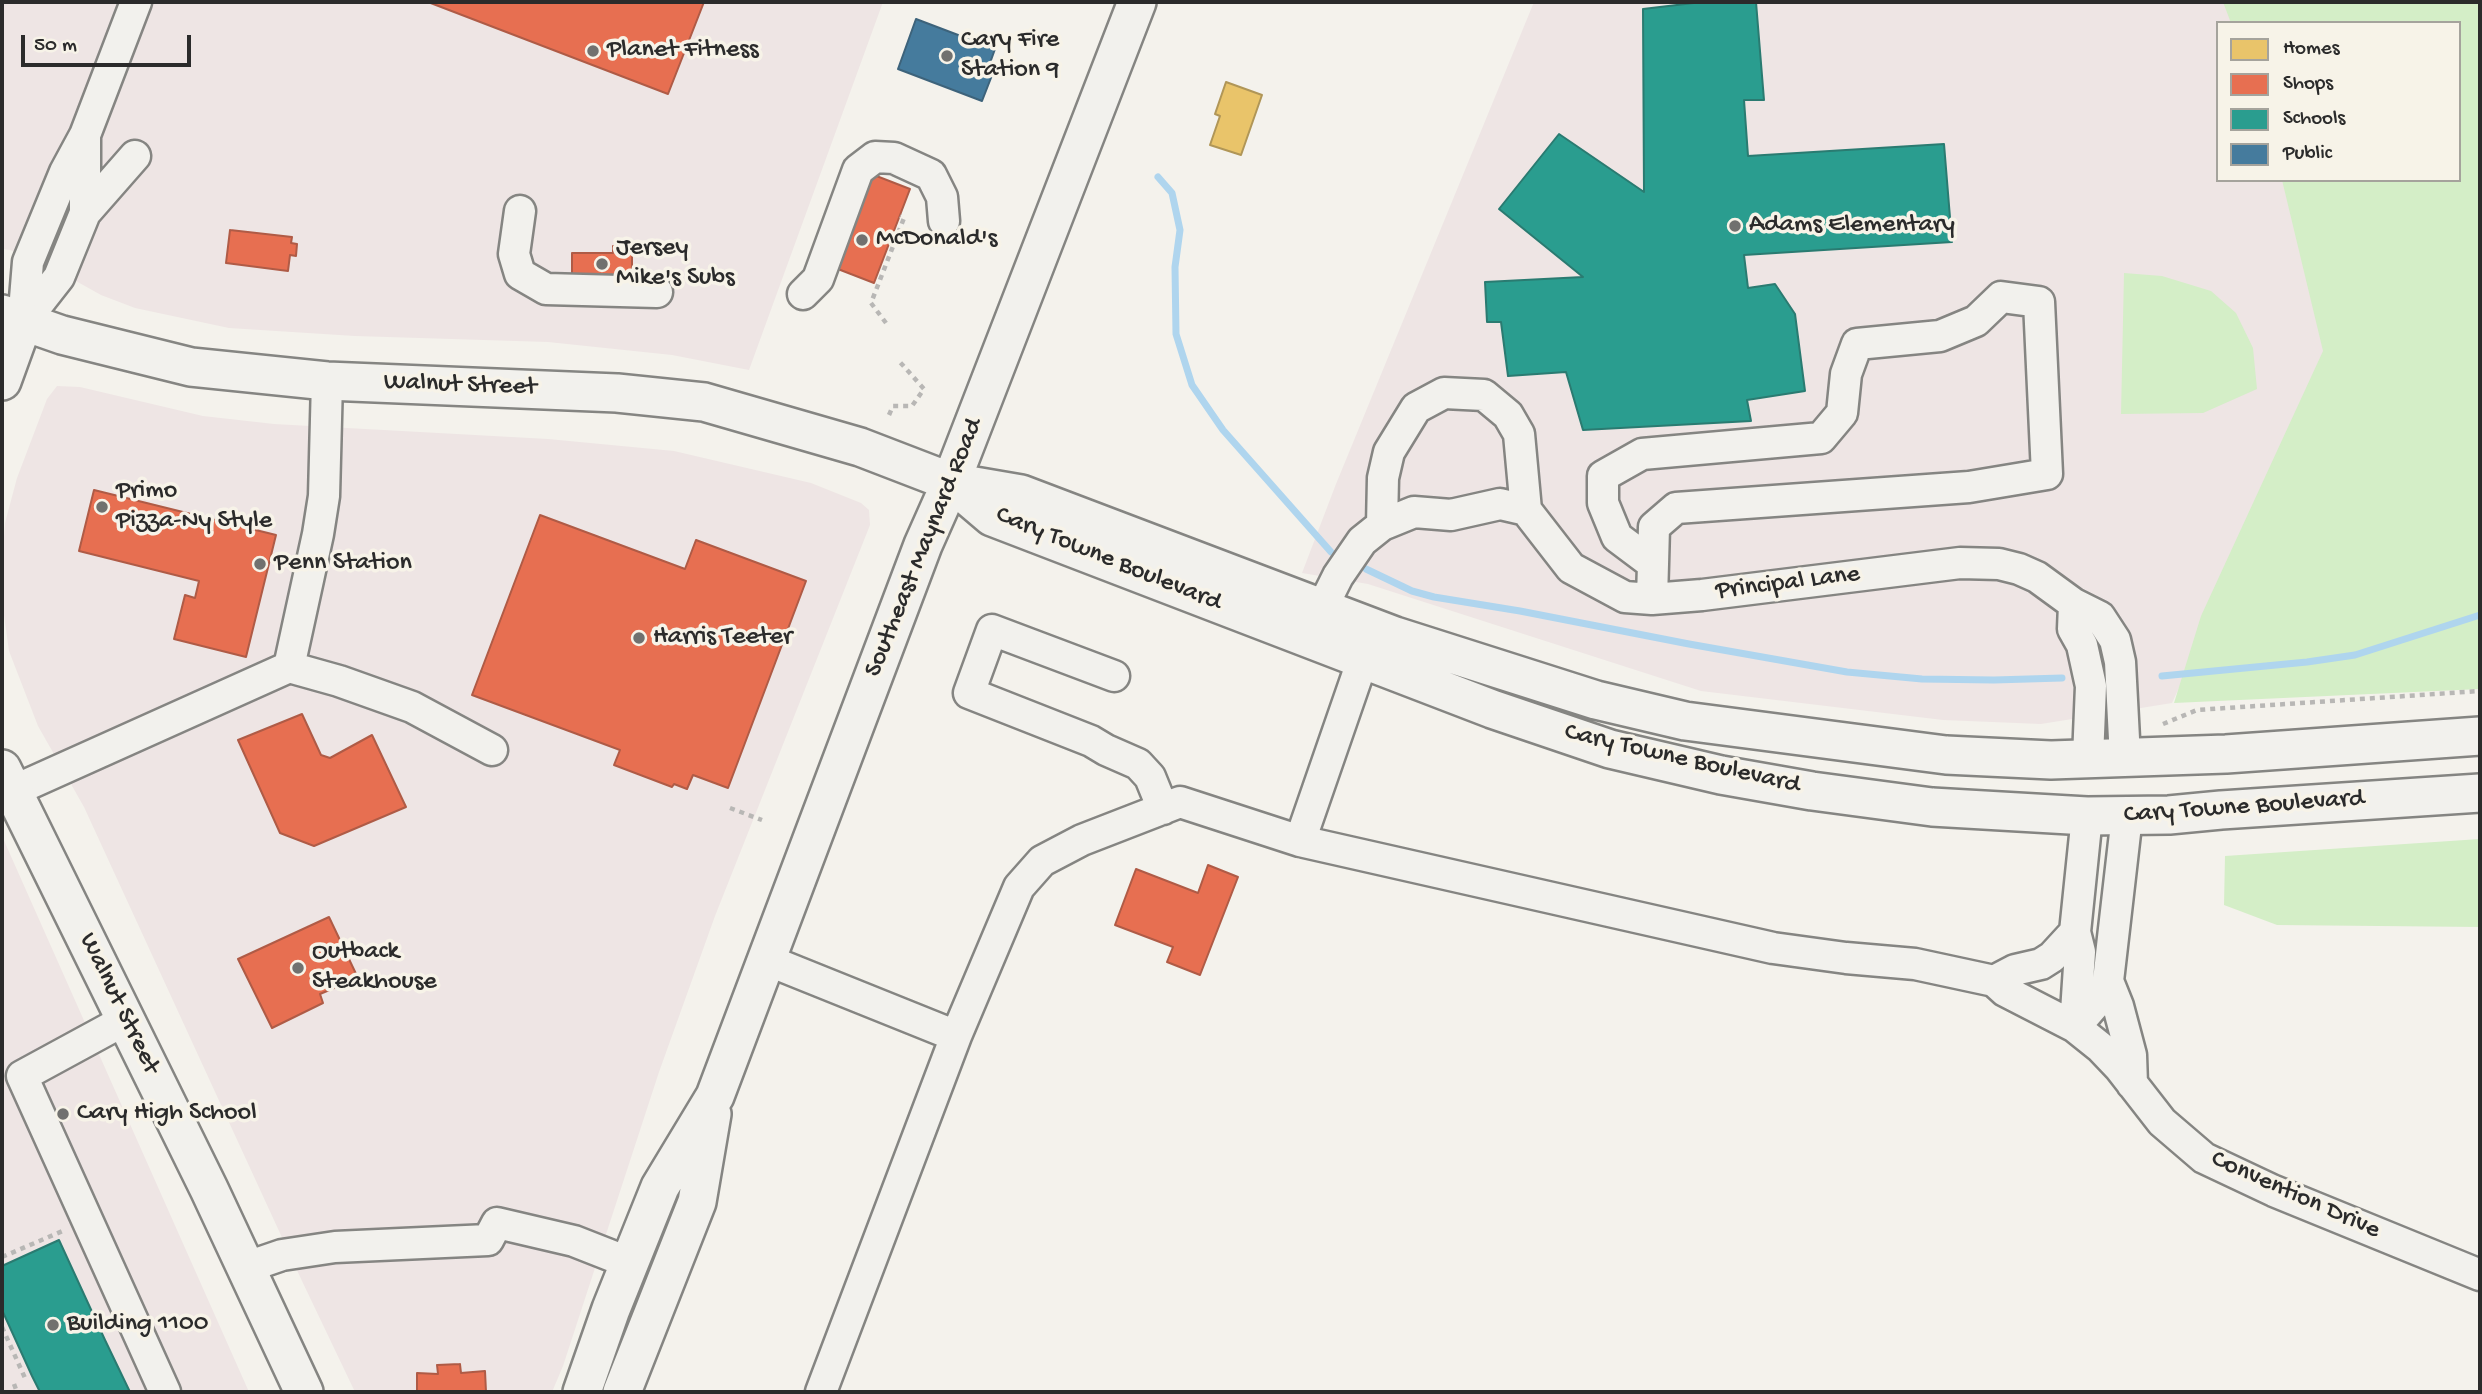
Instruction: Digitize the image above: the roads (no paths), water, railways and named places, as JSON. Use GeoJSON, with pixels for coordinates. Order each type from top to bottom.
{"type":"FeatureCollection","features":[{"type":"Feature","properties":{"kind":"main road","name":"Southeast Maynard Road"},"geometry":{"type":"LineString","coordinates":[[582,1392],[660,1187],[715,1096],[923,545],[951,482],[1137,2]]}},
{"type":"Feature","properties":{"kind":"main road","name":"Walnut Street"},"geometry":{"type":"LineString","coordinates":[[12,319],[62,335],[191,367],[327,382],[617,393],[704,402],[860,447],[951,482]]}},
{"type":"Feature","properties":{"kind":"main road"},"geometry":{"type":"LineString","coordinates":[[2,381],[12,319]]}},
{"type":"Feature","properties":{"kind":"main road","name":"Cary Towne Boulevard"},"geometry":{"type":"LineString","coordinates":[[951,482],[1021,494],[1395,636],[1583,696],[1685,721],[1946,755],[2051,760],[2226,754],[2480,736]]}},
{"type":"Feature","properties":{"kind":"main road","name":"Cary Towne Boulevard"},"geometry":{"type":"LineString","coordinates":[[951,482],[992,517],[1363,660],[1492,709],[1597,744],[1721,775],[1812,791],[1932,807],[2087,816],[2169,815],[2480,793]]}},
{"type":"Feature","properties":{"kind":"main road"},"geometry":{"type":"LineString","coordinates":[[2087,816],[2088,758]]}},
{"type":"Feature","properties":{"kind":"main road"},"geometry":{"type":"LineString","coordinates":[[2125,758],[2127,816]]}},
{"type":"Feature","properties":{"kind":"main road","name":"Walnut Street"},"geometry":{"type":"LineString","coordinates":[[7,780],[247,1268],[304,1392]]}},
{"type":"Feature","properties":{"kind":"main road","name":"Southeast Maynard Road"},"geometry":{"type":"LineString","coordinates":[[622,1392],[698,1202],[715,1096]]}},
{"type":"Feature","properties":{"kind":"street"},"geometry":{"type":"LineString","coordinates":[[12,319],[28,262],[65,172],[85,135],[136,2]]}},
{"type":"Feature","properties":{"kind":"street"},"geometry":{"type":"LineString","coordinates":[[85,135],[85,213]]}},
{"type":"Feature","properties":{"kind":"street"},"geometry":{"type":"LineString","coordinates":[[12,319],[59,277],[85,213],[135,156]]}},
{"type":"Feature","properties":{"kind":"street"},"geometry":{"type":"LineString","coordinates":[[803,294],[818,279],[858,170],[875,157],[894,158],[931,175],[942,197],[944,221]]}},
{"type":"Feature","properties":{"kind":"street"},"geometry":{"type":"LineString","coordinates":[[520,211],[514,254],[520,274],[546,289],[657,292]]}},
{"type":"Feature","properties":{"kind":"street"},"geometry":{"type":"LineString","coordinates":[[1652,600],[1653,564],[1654,527],[1676,508],[1969,487],[2047,474],[2039,302],[2001,297],[1976,321],[1940,336],[1857,344],[1846,374],[1842,413],[1821,439],[1642,454],[1604,476],[1603,503],[1617,537],[1653,564]]}},
{"type":"Feature","properties":{"kind":"street"},"geometry":{"type":"LineString","coordinates":[[289,667],[324,496],[327,382]]}},
{"type":"Feature","properties":{"kind":"street"},"geometry":{"type":"LineString","coordinates":[[1322,608],[1338,576],[1362,541],[1382,525],[1414,512],[1451,515],[1500,504],[1526,510],[1519,435],[1508,415],[1484,395],[1444,393],[1416,408],[1389,452],[1383,478],[1382,525]]}},
{"type":"Feature","properties":{"kind":"street","name":"Principal Lane"},"geometry":{"type":"LineString","coordinates":[[1526,510],[1571,568],[1625,597],[1652,600],[1960,563],[1999,564],[2019,569],[2037,577],[2074,604],[2100,617],[2115,640],[2120,662],[2125,758]]}},
{"type":"Feature","properties":{"kind":"street"},"geometry":{"type":"LineString","coordinates":[[2074,604],[2073,629],[2081,645],[2091,686],[2088,758]]}},
{"type":"Feature","properties":{"kind":"street"},"geometry":{"type":"LineString","coordinates":[[1114,676],[992,631],[970,693],[1091,741],[1138,764],[1150,777],[1163,809]]}},
{"type":"Feature","properties":{"kind":"street"},"geometry":{"type":"LineString","coordinates":[[1300,841],[1363,660]]}},
{"type":"Feature","properties":{"kind":"street"},"geometry":{"type":"LineString","coordinates":[[7,780],[289,667],[339,681],[412,707],[492,750]]}},
{"type":"Feature","properties":{"kind":"street"},"geometry":{"type":"LineString","coordinates":[[821,1392],[956,1036],[1019,887],[1042,861],[1082,840],[1180,802],[1300,841],[1773,948],[1915,964],[1994,981],[2015,970],[2041,964],[2052,957],[2075,932]]}},
{"type":"Feature","properties":{"kind":"street"},"geometry":{"type":"LineString","coordinates":[[2075,1027],[2080,952],[2075,932],[2087,816]]}},
{"type":"Feature","properties":{"kind":"street"},"geometry":{"type":"LineString","coordinates":[[2075,1027],[2101,997],[2108,981],[2127,816]]}},
{"type":"Feature","properties":{"kind":"street"},"geometry":{"type":"LineString","coordinates":[[767,960],[956,1036]]}},
{"type":"Feature","properties":{"kind":"street","name":"Convention Drive"},"geometry":{"type":"LineString","coordinates":[[1994,981],[2004,991],[2075,1027],[2100,1047],[2162,1122],[2204,1158],[2225,1170],[2480,1275]]}},
{"type":"Feature","properties":{"kind":"street"},"geometry":{"type":"LineString","coordinates":[[2108,981],[2118,1006],[2131,1055],[2132,1084]]}},
{"type":"Feature","properties":{"kind":"street"},"geometry":{"type":"LineString","coordinates":[[125,1020],[22,1076],[164,1392]]}},
{"type":"Feature","properties":{"kind":"street"},"geometry":{"type":"LineString","coordinates":[[247,1268],[282,1255],[335,1247],[488,1240],[497,1223],[574,1241],[630,1263]]}},
{"type":"Feature","properties":{"kind":"waterway"},"geometry":{"type":"LineString","coordinates":[[1158,177],[1172,193],[1180,230],[1175,267],[1176,334],[1192,385],[1223,430],[1331,552]]}},
{"type":"Feature","properties":{"kind":"waterway"},"geometry":{"type":"LineString","coordinates":[[1366,569],[1412,591],[1434,597],[1847,672],[1922,679],[2062,678]]}},
{"type":"Feature","properties":{"kind":"waterway"},"geometry":{"type":"LineString","coordinates":[[2162,676],[2355,655],[2480,615]]}},
{"type":"Feature","properties":{"kind":"place","name":"Planet Fitness"},"geometry":{"type":"Point","coordinates":[593,51]}},
{"type":"Feature","properties":{"kind":"place","name":"Cary Fire Station 9"},"geometry":{"type":"Point","coordinates":[947,56]}},
{"type":"Feature","properties":{"kind":"place","name":"Adams Elementary"},"geometry":{"type":"Point","coordinates":[1735,226]}},
{"type":"Feature","properties":{"kind":"place","name":"McDonald's"},"geometry":{"type":"Point","coordinates":[862,240]}},
{"type":"Feature","properties":{"kind":"place","name":"Jersey Mike's Subs"},"geometry":{"type":"Point","coordinates":[602,264]}},
{"type":"Feature","properties":{"kind":"place","name":"Primo Pizza-Ny Style"},"geometry":{"type":"Point","coordinates":[102,507]}},
{"type":"Feature","properties":{"kind":"place","name":"Penn Station"},"geometry":{"type":"Point","coordinates":[260,564]}},
{"type":"Feature","properties":{"kind":"place","name":"Harris Teeter"},"geometry":{"type":"Point","coordinates":[639,638]}},
{"type":"Feature","properties":{"kind":"place","name":"Outback Steakhouse"},"geometry":{"type":"Point","coordinates":[298,968]}},
{"type":"Feature","properties":{"kind":"place","name":"Cary High School"},"geometry":{"type":"Point","coordinates":[63,1114]}},
{"type":"Feature","properties":{"kind":"place","name":"Building 1100"},"geometry":{"type":"Point","coordinates":[53,1325]}}]}
